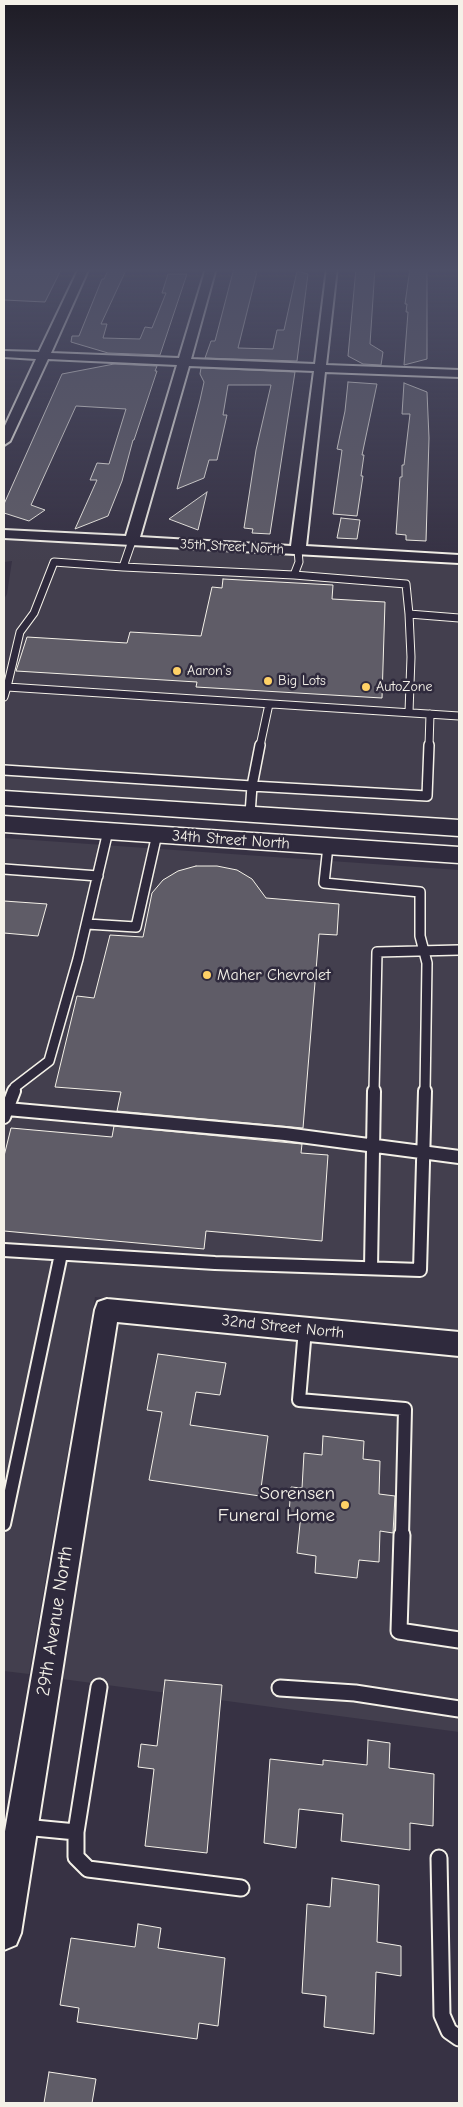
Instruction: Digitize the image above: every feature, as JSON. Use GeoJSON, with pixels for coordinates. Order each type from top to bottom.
{"type":"FeatureCollection","features":[{"type":"Feature","properties":{"kind":"highway","name":"34th Street North"},"geometry":{"type":"LineString","coordinates":[[4,798],[459,828]]}},
{"type":"Feature","properties":{"kind":"highway","name":"34th Street North"},"geometry":{"type":"LineString","coordinates":[[4,824],[459,855]]}},
{"type":"Feature","properties":{"kind":"street"},"geometry":{"type":"LineString","coordinates":[[4,441],[39,366]]}},
{"type":"Feature","properties":{"kind":"street"},"geometry":{"type":"LineString","coordinates":[[132,541],[183,366]]}},
{"type":"Feature","properties":{"kind":"street"},"geometry":{"type":"LineString","coordinates":[[283,366],[459,374]]}},
{"type":"Feature","properties":{"kind":"street"},"geometry":{"type":"LineString","coordinates":[[298,550],[321,368]]}},
{"type":"Feature","properties":{"kind":"street","name":"35th Street North"},"geometry":{"type":"LineString","coordinates":[[4,534],[459,559]]}},
{"type":"Feature","properties":{"kind":"street","name":"32nd Street North"},"geometry":{"type":"LineString","coordinates":[[106,1310],[459,1344]]}},
{"type":"Feature","properties":{"kind":"street","name":"29th Avenue North"},"geometry":{"type":"LineString","coordinates":[[4,1933],[10,1859],[21,1827],[106,1310]]}},
{"type":"Feature","properties":{"kind":"lane"},"geometry":{"type":"LineString","coordinates":[[123,566],[132,541]]}},
{"type":"Feature","properties":{"kind":"lane"},"geometry":{"type":"LineString","coordinates":[[294,575],[299,562],[298,550]]}},
{"type":"Feature","properties":{"kind":"lane"},"geometry":{"type":"LineString","coordinates":[[4,696],[20,632],[34,613],[54,562],[294,575],[406,584],[411,657],[409,712]]}},
{"type":"Feature","properties":{"kind":"lane"},"geometry":{"type":"LineString","coordinates":[[409,614],[459,618]]}},
{"type":"Feature","properties":{"kind":"lane"},"geometry":{"type":"LineString","coordinates":[[7,686],[459,716]]}},
{"type":"Feature","properties":{"kind":"lane"},"geometry":{"type":"LineString","coordinates":[[250,814],[252,786],[269,704]]}},
{"type":"Feature","properties":{"kind":"lane"},"geometry":{"type":"LineString","coordinates":[[4,770],[427,796],[430,714]]}},
{"type":"Feature","properties":{"kind":"lane"},"geometry":{"type":"LineString","coordinates":[[108,831],[78,959],[48,1061],[16,1087],[5,1113],[285,1134],[459,1157]]}},
{"type":"Feature","properties":{"kind":"lane"},"geometry":{"type":"LineString","coordinates":[[86,924],[136,927],[157,834]]}},
{"type":"Feature","properties":{"kind":"lane"},"geometry":{"type":"LineString","coordinates":[[4,1250],[214,1263],[420,1270],[424,1153],[426,963],[420,936],[420,892],[324,883],[328,846]]}},
{"type":"Feature","properties":{"kind":"lane"},"geometry":{"type":"LineString","coordinates":[[4,870],[98,876]]}},
{"type":"Feature","properties":{"kind":"lane"},"geometry":{"type":"LineString","coordinates":[[371,1268],[377,952],[459,950]]}},
{"type":"Feature","properties":{"kind":"lane"},"geometry":{"type":"LineString","coordinates":[[4,1524],[61,1254]]}},
{"type":"Feature","properties":{"kind":"lane"},"geometry":{"type":"LineString","coordinates":[[305,1329],[299,1400],[405,1409],[400,1631],[459,1640]]}},
{"type":"Feature","properties":{"kind":"lane"},"geometry":{"type":"LineString","coordinates":[[100,1686],[76,1832],[76,1857],[88,1869],[241,1888]]}},
{"type":"Feature","properties":{"kind":"lane"},"geometry":{"type":"LineString","coordinates":[[280,1688],[355,1693],[459,1709]]}},
{"type":"Feature","properties":{"kind":"lane"},"geometry":{"type":"LineString","coordinates":[[21,1827],[76,1832]]}},
{"type":"Feature","properties":{"kind":"lane"},"geometry":{"type":"LineString","coordinates":[[439,1858],[442,2016],[449,2030],[459,2038]]}},
{"type":"Feature","properties":{"kind":"shaded area"},"geometry":{"type":"Polygon","coordinates":[[[4,538],[459,564],[459,822],[4,792],[4,599],[7,594],[12,561],[4,562],[4,538]]]}},
{"type":"Feature","properties":{"kind":"shaded area"},"geometry":{"type":"Polygon","coordinates":[[[4,838],[459,870],[459,1333],[95,1297],[29,1674],[4,1671],[4,838]]]}},
{"type":"Feature","properties":{"kind":"shaded area"},"geometry":{"type":"Polygon","coordinates":[[[119,1323],[459,1356],[459,1732],[62,1679],[119,1323]]]}},
{"type":"Feature","properties":{"kind":"building"},"geometry":{"type":"Polygon","coordinates":[[[102,366],[157,366],[122,481],[108,516],[75,529],[97,480],[90,480],[97,463],[109,464],[126,409],[76,406],[31,505],[45,510],[29,521],[4,513],[4,504],[62,374],[102,366]]]}},
{"type":"Feature","properties":{"kind":"building"},"geometry":{"type":"Polygon","coordinates":[[[201,368],[295,372],[270,534],[252,533],[253,529],[244,528],[256,450],[271,385],[228,385],[223,415],[227,415],[217,460],[209,460],[204,478],[177,489],[204,382],[200,374],[201,368]]]}},
{"type":"Feature","properties":{"kind":"building"},"geometry":{"type":"Polygon","coordinates":[[[348,382],[377,384],[362,455],[364,455],[361,476],[363,476],[357,516],[333,514],[342,450],[337,449],[345,411],[348,382]]]}},
{"type":"Feature","properties":{"kind":"building"},"geometry":{"type":"Polygon","coordinates":[[[404,383],[427,392],[429,438],[426,541],[406,540],[406,535],[396,534],[400,477],[402,477],[402,465],[404,465],[410,414],[402,414],[404,383]]]}},
{"type":"Feature","properties":{"kind":"building"},"geometry":{"type":"Polygon","coordinates":[[[207,492],[198,530],[169,519],[207,492]]]}},
{"type":"Feature","properties":{"kind":"building"},"geometry":{"type":"Polygon","coordinates":[[[341,518],[360,520],[357,539],[337,538],[341,518]]]}},
{"type":"Feature","properties":{"kind":"building"},"geometry":{"type":"Polygon","coordinates":[[[223,579],[333,585],[332,599],[385,602],[382,698],[196,687],[197,682],[16,671],[27,637],[127,643],[130,632],[201,636],[212,587],[222,588],[223,579]]]}},
{"type":"Feature","properties":{"kind":"building","name":"Maher Chevrolet"},"geometry":{"type":"Polygon","coordinates":[[[196,866],[217,866],[237,870],[252,879],[266,898],[339,904],[337,935],[319,934],[303,1128],[117,1111],[121,1092],[55,1087],[77,996],[94,998],[110,935],[143,937],[152,893],[163,880],[178,871],[196,866]]]}},
{"type":"Feature","properties":{"kind":"building"},"geometry":{"type":"Polygon","coordinates":[[[4,901],[47,904],[38,936],[4,933],[4,901]]]}},
{"type":"Feature","properties":{"kind":"building"},"geometry":{"type":"Polygon","coordinates":[[[114,1126],[302,1144],[301,1153],[328,1155],[322,1241],[206,1231],[204,1249],[4,1231],[4,1156],[11,1128],[112,1137],[114,1126]]]}},
{"type":"Feature","properties":{"kind":"building"},"geometry":{"type":"Polygon","coordinates":[[[158,1354],[226,1363],[220,1395],[196,1392],[190,1425],[268,1436],[260,1496],[149,1480],[162,1412],[147,1410],[158,1354]]]}},
{"type":"Feature","properties":{"kind":"building","name":"Sorensen Funeral Home"},"geometry":{"type":"Polygon","coordinates":[[[323,1436],[364,1441],[363,1459],[380,1461],[379,1494],[395,1496],[393,1533],[380,1531],[379,1562],[359,1560],[357,1578],[315,1573],[316,1556],[297,1553],[301,1514],[289,1513],[291,1487],[302,1488],[304,1453],[322,1455],[323,1436]]]}},
{"type":"Feature","properties":{"kind":"building"},"geometry":{"type":"Polygon","coordinates":[[[165,1680],[222,1685],[207,1853],[145,1846],[154,1769],[138,1767],[141,1744],[157,1746],[165,1680]]]}},
{"type":"Feature","properties":{"kind":"building"},"geometry":{"type":"Polygon","coordinates":[[[368,1740],[390,1743],[389,1768],[434,1774],[433,1826],[410,1823],[410,1850],[341,1841],[343,1814],[299,1809],[296,1848],[264,1843],[270,1759],[323,1765],[323,1760],[367,1765],[368,1740]]]}},
{"type":"Feature","properties":{"kind":"building"},"geometry":{"type":"Polygon","coordinates":[[[332,1878],[379,1885],[377,1942],[401,1946],[401,1976],[376,1972],[374,2034],[324,2027],[326,1996],[302,1993],[307,1904],[330,1907],[332,1878]]]}},
{"type":"Feature","properties":{"kind":"building"},"geometry":{"type":"Polygon","coordinates":[[[138,1924],[161,1928],[158,1948],[225,1958],[218,2026],[199,2023],[197,2039],[77,2022],[79,2008],[60,2005],[71,1938],[135,1947],[138,1924]]]}},
{"type":"Feature","properties":{"kind":"building"},"geometry":{"type":"Polygon","coordinates":[[[49,2072],[96,2079],[92,2103],[44,2103],[49,2072]]]}},
{"type":"Feature","properties":{"kind":"place","name":"Aaron's"},"geometry":{"type":"Point","coordinates":[177,671]}},
{"type":"Feature","properties":{"kind":"place","name":"Big Lots"},"geometry":{"type":"Point","coordinates":[268,681]}},
{"type":"Feature","properties":{"kind":"place","name":"AutoZone"},"geometry":{"type":"Point","coordinates":[366,687]}},
{"type":"Feature","properties":{"kind":"place","name":"Maher Chevrolet"},"geometry":{"type":"Point","coordinates":[207,975]}},
{"type":"Feature","properties":{"kind":"place","name":"Sorensen Funeral Home"},"geometry":{"type":"Point","coordinates":[345,1505]}}]}
